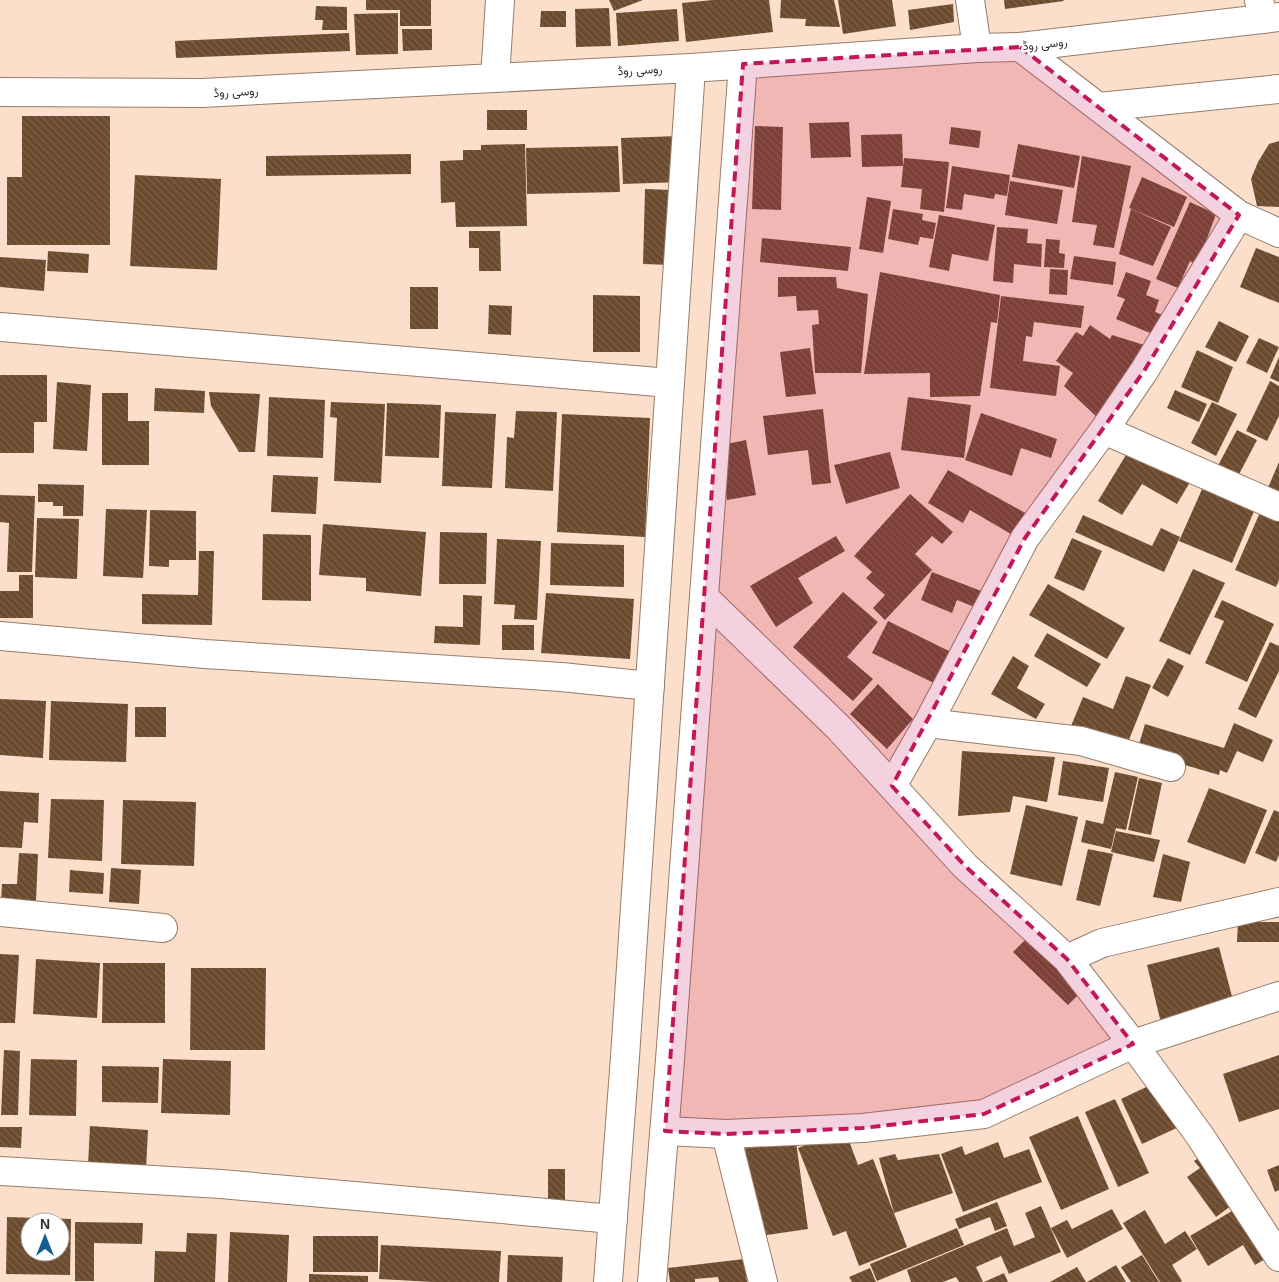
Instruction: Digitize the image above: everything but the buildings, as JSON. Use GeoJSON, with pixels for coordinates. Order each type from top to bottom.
{"type":"FeatureCollection","features":[{"type":"Feature","properties":{"kind":"street"},"geometry":{"type":"LineString","coordinates":[[495,78],[500,0]]}},
{"type":"Feature","properties":{"kind":"street"},"geometry":{"type":"LineString","coordinates":[[970,0],[977,48]]}},
{"type":"Feature","properties":{"kind":"street","name":"روسی روڈ"},"geometry":{"type":"LineString","coordinates":[[0,92],[202,93],[691,68],[977,48],[1020,47],[1267,12]]}},
{"type":"Feature","properties":{"kind":"street"},"geometry":{"type":"LineString","coordinates":[[1020,47],[1239,215],[1279,234]]}},
{"type":"Feature","properties":{"kind":"street"},"geometry":{"type":"LineString","coordinates":[[652,1282],[665,1131],[743,64]]}},
{"type":"Feature","properties":{"kind":"street"},"geometry":{"type":"LineString","coordinates":[[608,1282],[691,68]]}},
{"type":"Feature","properties":{"kind":"street"},"geometry":{"type":"LineString","coordinates":[[1099,107],[1279,89]]}},
{"type":"Feature","properties":{"kind":"street"},"geometry":{"type":"LineString","coordinates":[[892,786],[928,723],[1025,538],[1104,430],[1144,371],[1239,215]]}},
{"type":"Feature","properties":{"kind":"street"},"geometry":{"type":"LineString","coordinates":[[0,328],[670,383]]}},
{"type":"Feature","properties":{"kind":"street"},"geometry":{"type":"LineString","coordinates":[[1104,430],[1279,508]]}},
{"type":"Feature","properties":{"kind":"street"},"geometry":{"type":"LineString","coordinates":[[704,597],[839,728],[965,866],[1067,960],[1133,1044],[1200,1136],[1279,1257]]}},
{"type":"Feature","properties":{"kind":"street"},"geometry":{"type":"LineString","coordinates":[[0,636],[206,654],[561,677],[650,686]]}},
{"type":"Feature","properties":{"kind":"street"},"geometry":{"type":"LineString","coordinates":[[928,723],[1081,741],[1171,767]]}},
{"type":"Feature","properties":{"kind":"street"},"geometry":{"type":"LineString","coordinates":[[1067,960],[1102,943],[1279,902]]}},
{"type":"Feature","properties":{"kind":"street"},"geometry":{"type":"LineString","coordinates":[[0,912],[163,928]]}},
{"type":"Feature","properties":{"kind":"street"},"geometry":{"type":"LineString","coordinates":[[665,1131],[726,1134],[863,1128],[984,1114],[1133,1044],[1279,996]]}},
{"type":"Feature","properties":{"kind":"street"},"geometry":{"type":"LineString","coordinates":[[726,1134],[763,1282]]}},
{"type":"Feature","properties":{"kind":"street"},"geometry":{"type":"LineString","coordinates":[[0,1171],[221,1184],[613,1219]]}},
{"type":"Feature","properties":{"kind":"highlighted area"},"geometry":{"type":"Polygon","coordinates":[[[1020,47],[1239,215],[1144,371],[1025,538],[892,786],[965,866],[1067,959],[1133,1044],[984,1114],[863,1128],[726,1134],[665,1131],[743,64],[1020,47]]]}}]}
